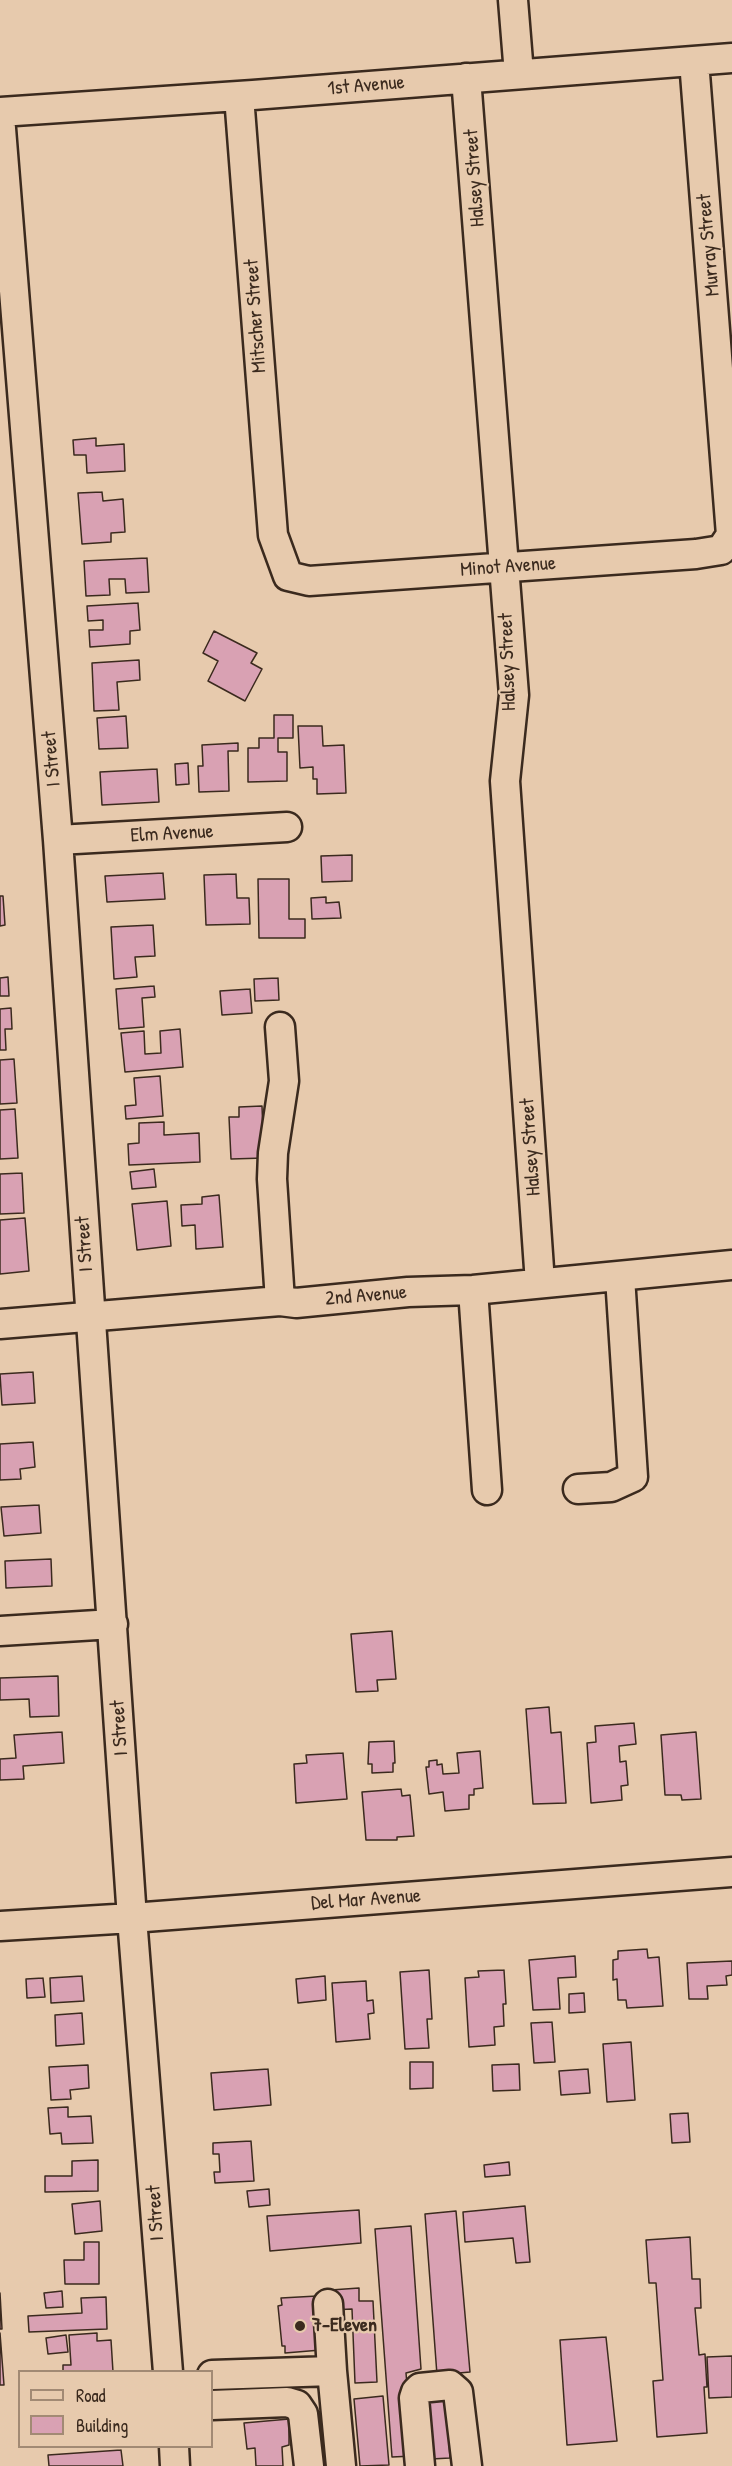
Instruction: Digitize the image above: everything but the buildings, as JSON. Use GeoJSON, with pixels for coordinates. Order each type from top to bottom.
{"type":"FeatureCollection","features":[{"type":"Feature","properties":{"kind":"street"},"geometry":{"type":"LineString","coordinates":[[513,0],[519,74]]}},
{"type":"Feature","properties":{"kind":"street","name":"1st Avenue"},"geometry":{"type":"LineString","coordinates":[[0,114],[732,58]]}},
{"type":"Feature","properties":{"kind":"street","name":"Murray Street"},"geometry":{"type":"LineString","coordinates":[[694,61],[729,502]]}},
{"type":"Feature","properties":{"kind":"street","name":"Halsey Street"},"geometry":{"type":"LineString","coordinates":[[466,78],[513,694],[505,781],[540,1283]]}},
{"type":"Feature","properties":{"kind":"street","name":"Mitscher Street"},"geometry":{"type":"LineString","coordinates":[[239,96],[273,535]]}},
{"type":"Feature","properties":{"kind":"street","name":"I Street"},"geometry":{"type":"LineString","coordinates":[[0,114],[58,840],[132,1918],[168,2370]]}},
{"type":"Feature","properties":{"kind":"street","name":"Minot Avenue"},"geometry":{"type":"LineString","coordinates":[[273,535],[288,576],[309,580],[696,554],[721,550],[731,535],[729,502]]}},
{"type":"Feature","properties":{"kind":"street","name":"Elm Avenue"},"geometry":{"type":"LineString","coordinates":[[58,840],[287,827]]}},
{"type":"Feature","properties":{"kind":"street"},"geometry":{"type":"LineString","coordinates":[[280,1027],[284,1081],[273,1153],[272,1179],[280,1301]]}},
{"type":"Feature","properties":{"kind":"street","name":"2nd Avenue"},"geometry":{"type":"LineString","coordinates":[[0,1324],[280,1301],[296,1303],[408,1292],[473,1290],[732,1265]]}},
{"type":"Feature","properties":{"kind":"street"},"geometry":{"type":"LineString","coordinates":[[578,1489],[611,1487],[633,1477],[620,1277]]}},
{"type":"Feature","properties":{"kind":"street"},"geometry":{"type":"LineString","coordinates":[[473,1290],[488,1490]]}},
{"type":"Feature","properties":{"kind":"street"},"geometry":{"type":"LineString","coordinates":[[0,1632],[113,1624]]}},
{"type":"Feature","properties":{"kind":"street","name":"Del Mar Avenue"},"geometry":{"type":"LineString","coordinates":[[0,1926],[732,1872]]}},
{"type":"Feature","properties":{"kind":"street"},"geometry":{"type":"LineString","coordinates":[[328,2304],[341,2466]]}},
{"type":"Feature","properties":{"kind":"street"},"geometry":{"type":"LineString","coordinates":[[213,2375],[332,2371]]}},
{"type":"Feature","properties":{"kind":"street"},"geometry":{"type":"LineString","coordinates":[[420,2466],[414,2398],[416,2392],[420,2388],[450,2385],[459,2392],[467,2466]]}},
{"type":"Feature","properties":{"kind":"street"},"geometry":{"type":"LineString","coordinates":[[213,2405],[287,2403],[297,2405],[303,2414],[309,2466]]}},
{"type":"Feature","properties":{"kind":"street"},"geometry":{"type":"LineString","coordinates":[[174,2448],[175,2466]]}},
{"type":"Feature","properties":{"kind":"place","name":"7-Eleven"},"geometry":{"type":"Point","coordinates":[300,2326]}}]}
